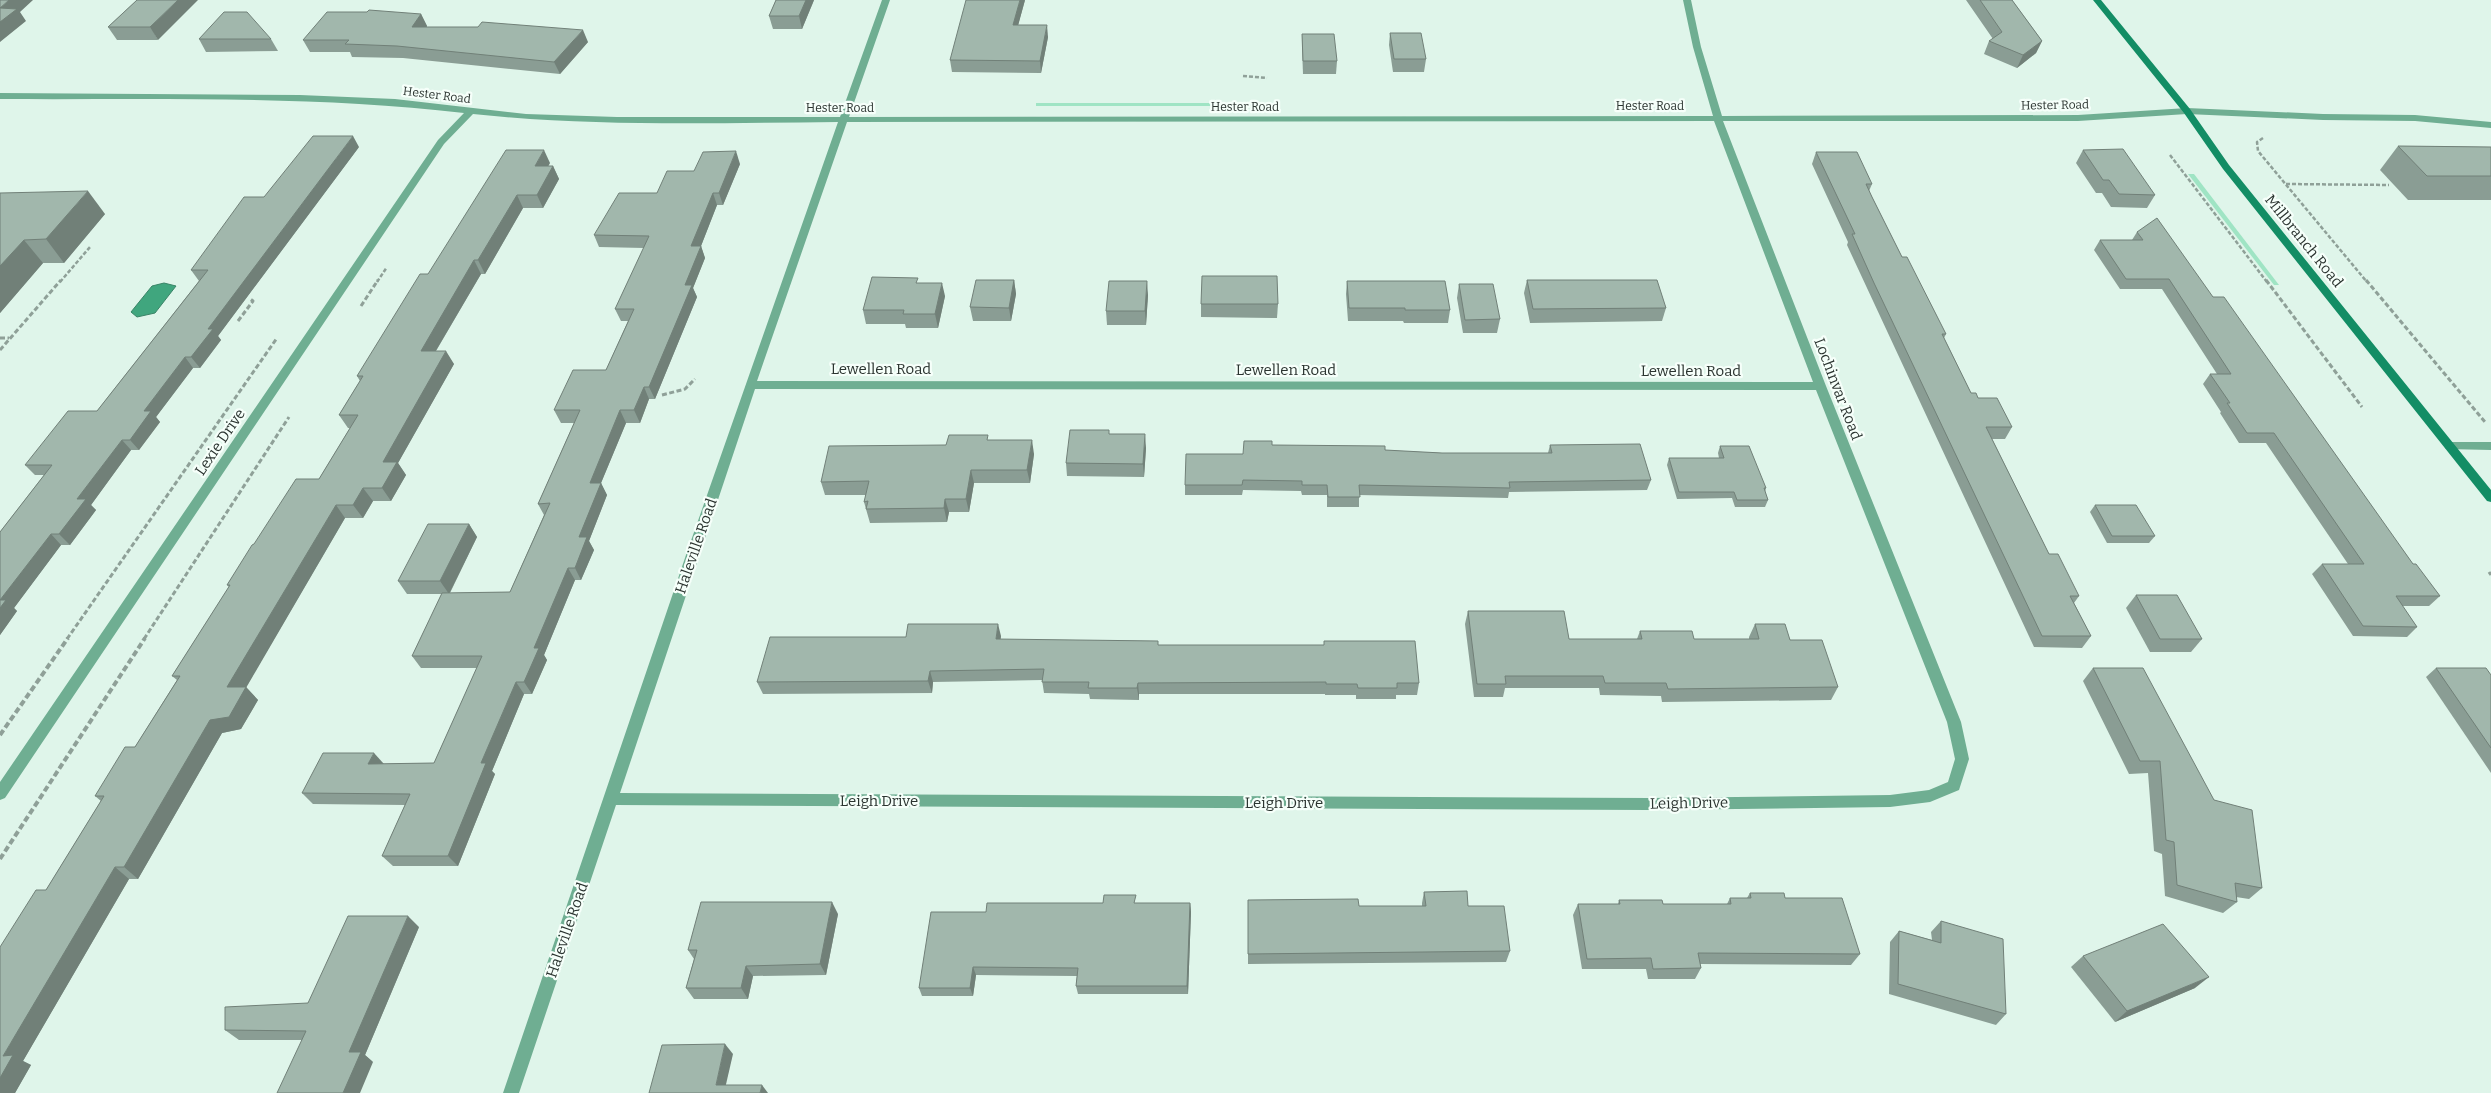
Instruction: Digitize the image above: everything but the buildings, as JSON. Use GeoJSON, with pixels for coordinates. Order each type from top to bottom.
{"type":"FeatureCollection","features":[{"type":"Feature","properties":{"kind":"main road","name":"Millbranch Road"},"geometry":{"type":"LineString","coordinates":[[2097,0],[2187,111],[2226,167],[2491,498]]}},
{"type":"Feature","properties":{"kind":"street","name":"Haleville Road"},"geometry":{"type":"LineString","coordinates":[[511,1093],[657,658],[886,0]]}},
{"type":"Feature","properties":{"kind":"street","name":"Lochinvar Road"},"geometry":{"type":"LineString","coordinates":[[1687,0],[1697,47],[1718,119],[1820,386],[1954,722],[1962,759],[1954,786]]}},
{"type":"Feature","properties":{"kind":"street","name":"Hester Road"},"geometry":{"type":"LineString","coordinates":[[0,96],[300,98],[394,102],[470,111],[583,120],[2078,118],[2187,111],[2323,117],[2415,118],[2491,125]]}},
{"type":"Feature","properties":{"kind":"street","name":"Lexie Drive"},"geometry":{"type":"LineString","coordinates":[[0,794],[442,142],[470,111]]}},
{"type":"Feature","properties":{"kind":"street","name":"Lewellen Road"},"geometry":{"type":"LineString","coordinates":[[751,385],[1820,386]]}},
{"type":"Feature","properties":{"kind":"street"},"geometry":{"type":"LineString","coordinates":[[2450,446],[2491,446]]}},
{"type":"Feature","properties":{"kind":"street","name":"Leigh Drive"},"geometry":{"type":"LineString","coordinates":[[611,799],[1650,804],[1890,801],[1930,796],[1954,786]]}},
{"type":"Feature","properties":{"kind":"path"},"geometry":{"type":"LineString","coordinates":[[1243,76],[1267,78]]}},
{"type":"Feature","properties":{"kind":"path"},"geometry":{"type":"LineString","coordinates":[[2267,137],[2261,138],[2256,146],[2486,424]]}},
{"type":"Feature","properties":{"kind":"path"},"geometry":{"type":"LineString","coordinates":[[2170,155],[2362,407]]}},
{"type":"Feature","properties":{"kind":"path"},"geometry":{"type":"LineString","coordinates":[[2286,184],[2389,185]]}},
{"type":"Feature","properties":{"kind":"path"},"geometry":{"type":"LineString","coordinates":[[0,350],[90,247]]}},
{"type":"Feature","properties":{"kind":"path"},"geometry":{"type":"LineString","coordinates":[[361,306],[387,266]]}},
{"type":"Feature","properties":{"kind":"path"},"geometry":{"type":"LineString","coordinates":[[238,321],[253,301],[249,298]]}},
{"type":"Feature","properties":{"kind":"path"},"geometry":{"type":"LineString","coordinates":[[0,338],[10,338]]}},
{"type":"Feature","properties":{"kind":"path"},"geometry":{"type":"LineString","coordinates":[[0,735],[277,338]]}},
{"type":"Feature","properties":{"kind":"path"},"geometry":{"type":"LineString","coordinates":[[662,395],[685,391],[692,386],[695,379]]}},
{"type":"Feature","properties":{"kind":"path"},"geometry":{"type":"LineString","coordinates":[[0,859],[290,417]]}},
{"type":"Feature","properties":{"kind":"shaded area"},"geometry":{"type":"Polygon","coordinates":[[[1036,103],[1257,103],[1257,106],[1036,106],[1036,103]]]}},
{"type":"Feature","properties":{"kind":"shaded area"},"geometry":{"type":"Polygon","coordinates":[[[2188,174],[2194,174],[2279,285],[2274,285],[2188,174]]]}},
{"type":"Feature","properties":{"kind":"shaded area"},"geometry":{"type":"Polygon","coordinates":[[[164,283],[176,286],[155,313],[137,317],[131,312],[152,286],[164,283]]]}}]}
